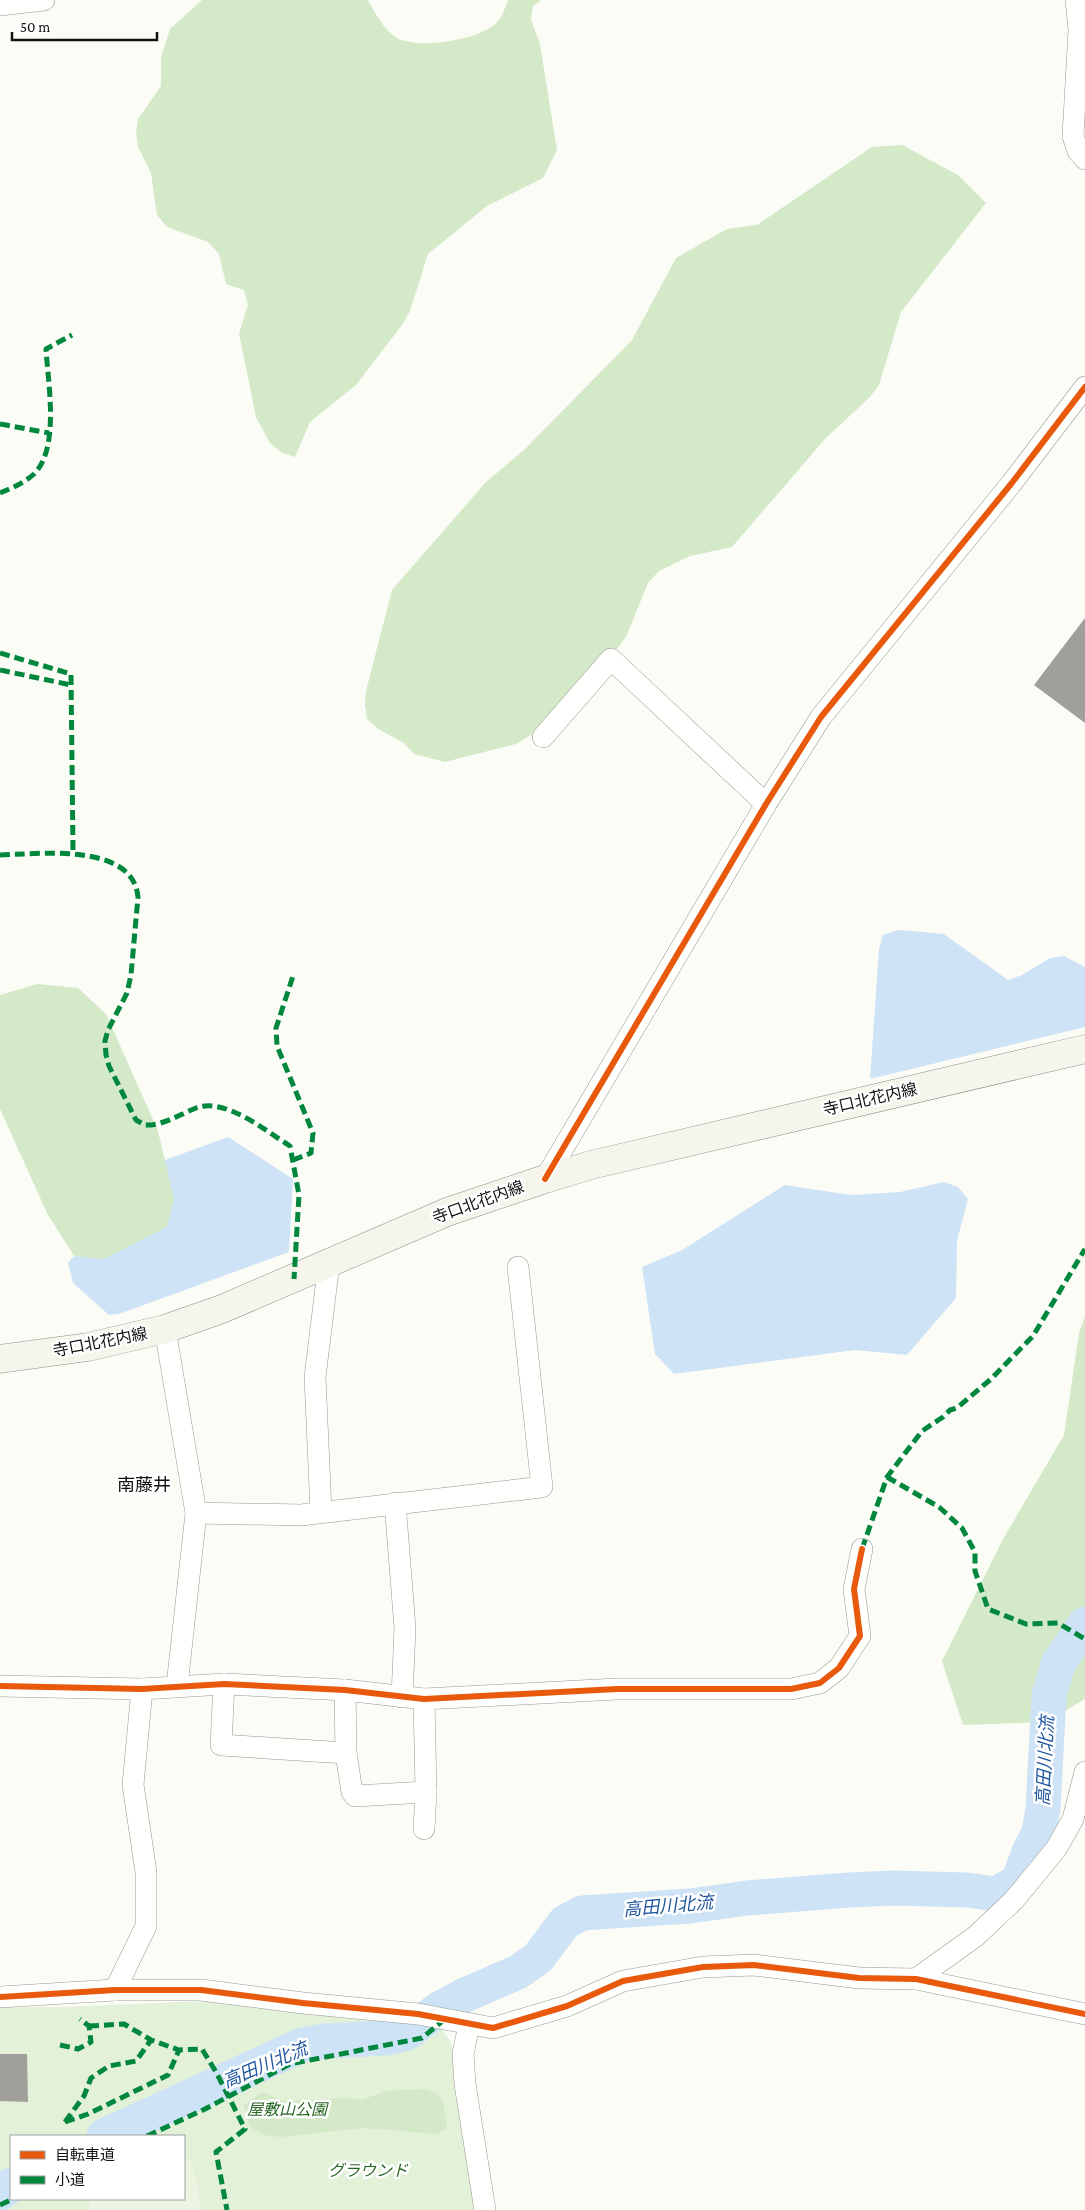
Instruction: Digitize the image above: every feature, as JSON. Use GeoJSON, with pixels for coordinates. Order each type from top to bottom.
{"type":"FeatureCollection","features":[{"type":"Feature","properties":{"kind":"main road","name":"寺口北花内線"},"geometry":{"type":"LineString","coordinates":[[0,1358],[88,1347],[165,1329],[222,1309],[447,1212],[545,1178],[645,1152],[1085,1049]]}},
{"type":"Feature","properties":{"kind":"street"},"geometry":{"type":"LineString","coordinates":[[0,5],[44,0]]}},
{"type":"Feature","properties":{"kind":"street"},"geometry":{"type":"LineString","coordinates":[[1076,0],[1078,30],[1073,136],[1078,151],[1085,160]]}},
{"type":"Feature","properties":{"kind":"street"},"geometry":{"type":"LineString","coordinates":[[545,1178],[766,804],[820,717],[1011,484],[1085,387]]}},
{"type":"Feature","properties":{"kind":"street"},"geometry":{"type":"LineString","coordinates":[[543,737],[611,659],[766,804]]}},
{"type":"Feature","properties":{"kind":"street"},"geometry":{"type":"LineString","coordinates":[[321,1512],[315,1377],[329,1264]]}},
{"type":"Feature","properties":{"kind":"street"},"geometry":{"type":"LineString","coordinates":[[196,1514],[301,1515],[542,1486],[518,1266]]}},
{"type":"Feature","properties":{"kind":"street"},"geometry":{"type":"LineString","coordinates":[[165,1329],[196,1514],[177,1686]]}},
{"type":"Feature","properties":{"kind":"street"},"geometry":{"type":"LineString","coordinates":[[395,1503],[405,1628],[402,1698]]}},
{"type":"Feature","properties":{"kind":"street"},"geometry":{"type":"LineString","coordinates":[[0,1686],[142,1688],[224,1684],[345,1690],[424,1699],[617,1689],[791,1689],[820,1683],[839,1668],[860,1636],[854,1589],[862,1549]]}},
{"type":"Feature","properties":{"kind":"street"},"geometry":{"type":"LineString","coordinates":[[224,1684],[221,1745],[346,1753]]}},
{"type":"Feature","properties":{"kind":"street"},"geometry":{"type":"LineString","coordinates":[[115,1990],[146,1926],[146,1872],[133,1785],[142,1688]]}},
{"type":"Feature","properties":{"kind":"street"},"geometry":{"type":"LineString","coordinates":[[345,1690],[346,1753],[352,1792],[355,1796],[426,1792]]}},
{"type":"Feature","properties":{"kind":"street"},"geometry":{"type":"LineString","coordinates":[[424,1699],[426,1792],[424,1829]]}},
{"type":"Feature","properties":{"kind":"street"},"geometry":{"type":"LineString","coordinates":[[916,1979],[976,1936],[1014,1900],[1056,1849],[1073,1820],[1085,1772]]}},
{"type":"Feature","properties":{"kind":"street"},"geometry":{"type":"LineString","coordinates":[[0,1997],[115,1990],[202,1990],[256,1998],[418,2014],[493,2028],[567,2006],[623,1981],[703,1967],[754,1965],[859,1978],[916,1979],[1085,2014]]}},
{"type":"Feature","properties":{"kind":"street"},"geometry":{"type":"LineString","coordinates":[[469,2025],[463,2054],[465,2084],[485,2210]]}},
{"type":"Feature","properties":{"kind":"green space"},"geometry":{"type":"Polygon","coordinates":[[[202,0],[368,0],[381,22],[394,36],[409,42],[436,43],[466,38],[490,28],[503,14],[508,0],[541,0],[533,6],[531,20],[540,44],[557,150],[543,178],[487,206],[428,254],[410,311],[402,325],[356,385],[310,422],[295,457],[282,453],[270,443],[256,417],[239,333],[248,305],[244,290],[226,284],[219,254],[208,242],[167,227],[157,215],[151,173],[138,147],[136,133],[138,119],[161,86],[161,57],[170,29],[202,0]]]}},
{"type":"Feature","properties":{"kind":"green space"},"geometry":{"type":"Polygon","coordinates":[[[902,145],[958,175],[986,203],[901,312],[879,385],[870,397],[825,439],[732,547],[690,556],[659,571],[648,583],[626,637],[568,713],[516,744],[445,762],[414,754],[404,743],[378,729],[367,719],[366,691],[392,590],[486,482],[525,449],[632,340],[676,258],[727,229],[757,225],[872,147],[902,145]]]}},
{"type":"Feature","properties":{"kind":"green space"},"geometry":{"type":"Polygon","coordinates":[[[37,984],[78,988],[106,1014],[158,1131],[174,1199],[167,1227],[104,1259],[74,1256],[47,1213],[0,1109],[0,995],[37,984]]]}},
{"type":"Feature","properties":{"kind":"green space"},"geometry":{"type":"Polygon","coordinates":[[[1085,1316],[1085,1699],[1046,1722],[963,1725],[942,1661],[1003,1539],[1064,1435],[1079,1333],[1085,1316]]]}},
{"type":"Feature","properties":{"kind":"green space","name":"屋敷山公園"},"geometry":{"type":"Polygon","coordinates":[[[218,2001],[445,2019],[442,2029],[450,2041],[456,2059],[477,2210],[0,2210],[0,2007],[55,2007],[218,2001]]]}},
{"type":"Feature","properties":{"kind":"green space"},"geometry":{"type":"Polygon","coordinates":[[[423,2089],[436,2094],[443,2102],[447,2128],[438,2134],[363,2128],[280,2137],[264,2135],[249,2126],[244,2105],[262,2092],[284,2101],[347,2098],[362,2100],[385,2091],[423,2089]]]}},
{"type":"Feature","properties":{"kind":"green space"},"geometry":{"type":"Polygon","coordinates":[[[192,2160],[201,2210],[91,2210],[89,2200],[185,2200],[185,2162],[192,2160]]]}},
{"type":"Feature","properties":{"kind":"water"},"geometry":{"type":"Polygon","coordinates":[[[899,930],[944,934],[1008,980],[1022,975],[1050,958],[1064,956],[1085,967],[1085,1027],[870,1079],[879,949],[883,935],[899,930]]]}},
{"type":"Feature","properties":{"kind":"water"},"geometry":{"type":"Polygon","coordinates":[[[228,1137],[293,1179],[289,1252],[119,1314],[109,1315],[73,1283],[68,1263],[74,1256],[104,1259],[167,1227],[174,1199],[165,1160],[228,1137]]]}},
{"type":"Feature","properties":{"kind":"water"},"geometry":{"type":"Polygon","coordinates":[[[944,1182],[958,1187],[968,1199],[957,1241],[956,1298],[907,1355],[855,1350],[674,1374],[655,1354],[642,1267],[682,1250],[785,1185],[851,1195],[900,1192],[944,1182]]]}},
{"type":"Feature","properties":{"kind":"building"},"geometry":{"type":"Polygon","coordinates":[[[1085,618],[1085,723],[1034,685],[1085,618]]]}},
{"type":"Feature","properties":{"kind":"building"},"geometry":{"type":"Polygon","coordinates":[[[0,2054],[27,2054],[28,2102],[0,2101],[0,2054]]]}},
{"type":"Feature","properties":{"kind":"waterway","name":"高田川北流"},"geometry":{"type":"LineString","coordinates":[[106,2135],[302,2045],[324,2041],[387,2038],[407,2033],[439,2009],[465,1995],[518,1972],[538,1958],[565,1922],[582,1913],[690,1906],[747,1898],[849,1890],[893,1888],[967,1890],[995,1894],[1018,1882],[1029,1852],[1039,1833],[1043,1808],[1049,1696],[1058,1664],[1085,1624]]}},
{"type":"Feature","properties":{"kind":"waterway","name":"高田川北流"},"geometry":{"type":"LineString","coordinates":[[0,2193],[10,2186]]}},
{"type":"Feature","properties":{"kind":"marked path"},"geometry":{"type":"LineString","coordinates":[[0,493],[30,477],[42,463],[50,432],[50,397],[46,349],[72,335]]}},
{"type":"Feature","properties":{"kind":"marked path"},"geometry":{"type":"LineString","coordinates":[[0,424],[49,433]]}},
{"type":"Feature","properties":{"kind":"marked path"},"geometry":{"type":"LineString","coordinates":[[0,653],[71,674],[73,852]]}},
{"type":"Feature","properties":{"kind":"marked path"},"geometry":{"type":"LineString","coordinates":[[0,670],[71,685]]}},
{"type":"Feature","properties":{"kind":"marked path"},"geometry":{"type":"LineString","coordinates":[[0,855],[37,853],[82,855],[102,859],[120,867],[132,879],[138,897],[131,975],[127,993],[108,1030],[105,1041],[109,1066],[136,1120],[145,1125],[165,1122],[196,1108],[207,1106],[220,1107],[245,1117],[290,1146],[299,1195],[294,1279]]}},
{"type":"Feature","properties":{"kind":"marked path"},"geometry":{"type":"LineString","coordinates":[[293,1160],[311,1153],[313,1133],[277,1046],[276,1028],[294,973]]}},
{"type":"Feature","properties":{"kind":"marked path"},"geometry":{"type":"LineString","coordinates":[[862,1549],[887,1477],[922,1431],[950,1410],[957,1408],[991,1379],[1033,1336],[1085,1249]]}},
{"type":"Feature","properties":{"kind":"marked path"},"geometry":{"type":"LineString","coordinates":[[887,1477],[939,1507],[962,1528],[975,1552],[975,1571],[988,1609],[1026,1624],[1058,1623],[1085,1639]]}},
{"type":"Feature","properties":{"kind":"marked path"},"geometry":{"type":"LineString","coordinates":[[60,2045],[78,2049],[91,2042],[89,2026],[80,2019]]}},
{"type":"Feature","properties":{"kind":"marked path"},"geometry":{"type":"LineString","coordinates":[[149,2135],[205,2109],[290,2064],[422,2038],[445,2019]]}},
{"type":"Feature","properties":{"kind":"marked path"},"geometry":{"type":"LineString","coordinates":[[89,2026],[124,2024],[151,2040],[179,2050],[202,2049],[245,2129],[216,2152],[227,2210]]}},
{"type":"Feature","properties":{"kind":"marked path"},"geometry":{"type":"LineString","coordinates":[[65,2122],[84,2096],[91,2078],[109,2066],[136,2061],[151,2040]]}},
{"type":"Feature","properties":{"kind":"marked path"},"geometry":{"type":"LineString","coordinates":[[65,2122],[88,2114],[168,2075],[179,2050]]}},
{"type":"Feature","properties":{"kind":"marked path"},"geometry":{"type":"LineString","coordinates":[[0,2205],[11,2200]]}},
{"type":"Feature","properties":{"kind":"cycle path"},"geometry":{"type":"LineString","coordinates":[[545,1179],[766,804],[821,717],[1011,484],[1085,387]]}},
{"type":"Feature","properties":{"kind":"cycle path"},"geometry":{"type":"LineString","coordinates":[[0,1686],[142,1689],[224,1684],[345,1690],[424,1699],[617,1689],[791,1689],[820,1683],[839,1668],[860,1636],[854,1589],[862,1549]]}},
{"type":"Feature","properties":{"kind":"cycle path"},"geometry":{"type":"LineString","coordinates":[[0,1997],[115,1990],[201,1990],[303,2003],[418,2014],[493,2028],[567,2006],[623,1981],[703,1967],[754,1965],[859,1978],[916,1979],[1085,2014]]}},
{"type":"Feature","properties":{"kind":"district","name":"南藤井"},"geometry":{"type":"Point","coordinates":[144,1485]}},
{"type":"Feature","properties":{"kind":"park label","name":"グラウンド"},"geometry":{"type":"Point","coordinates":[368,2170]}}]}
